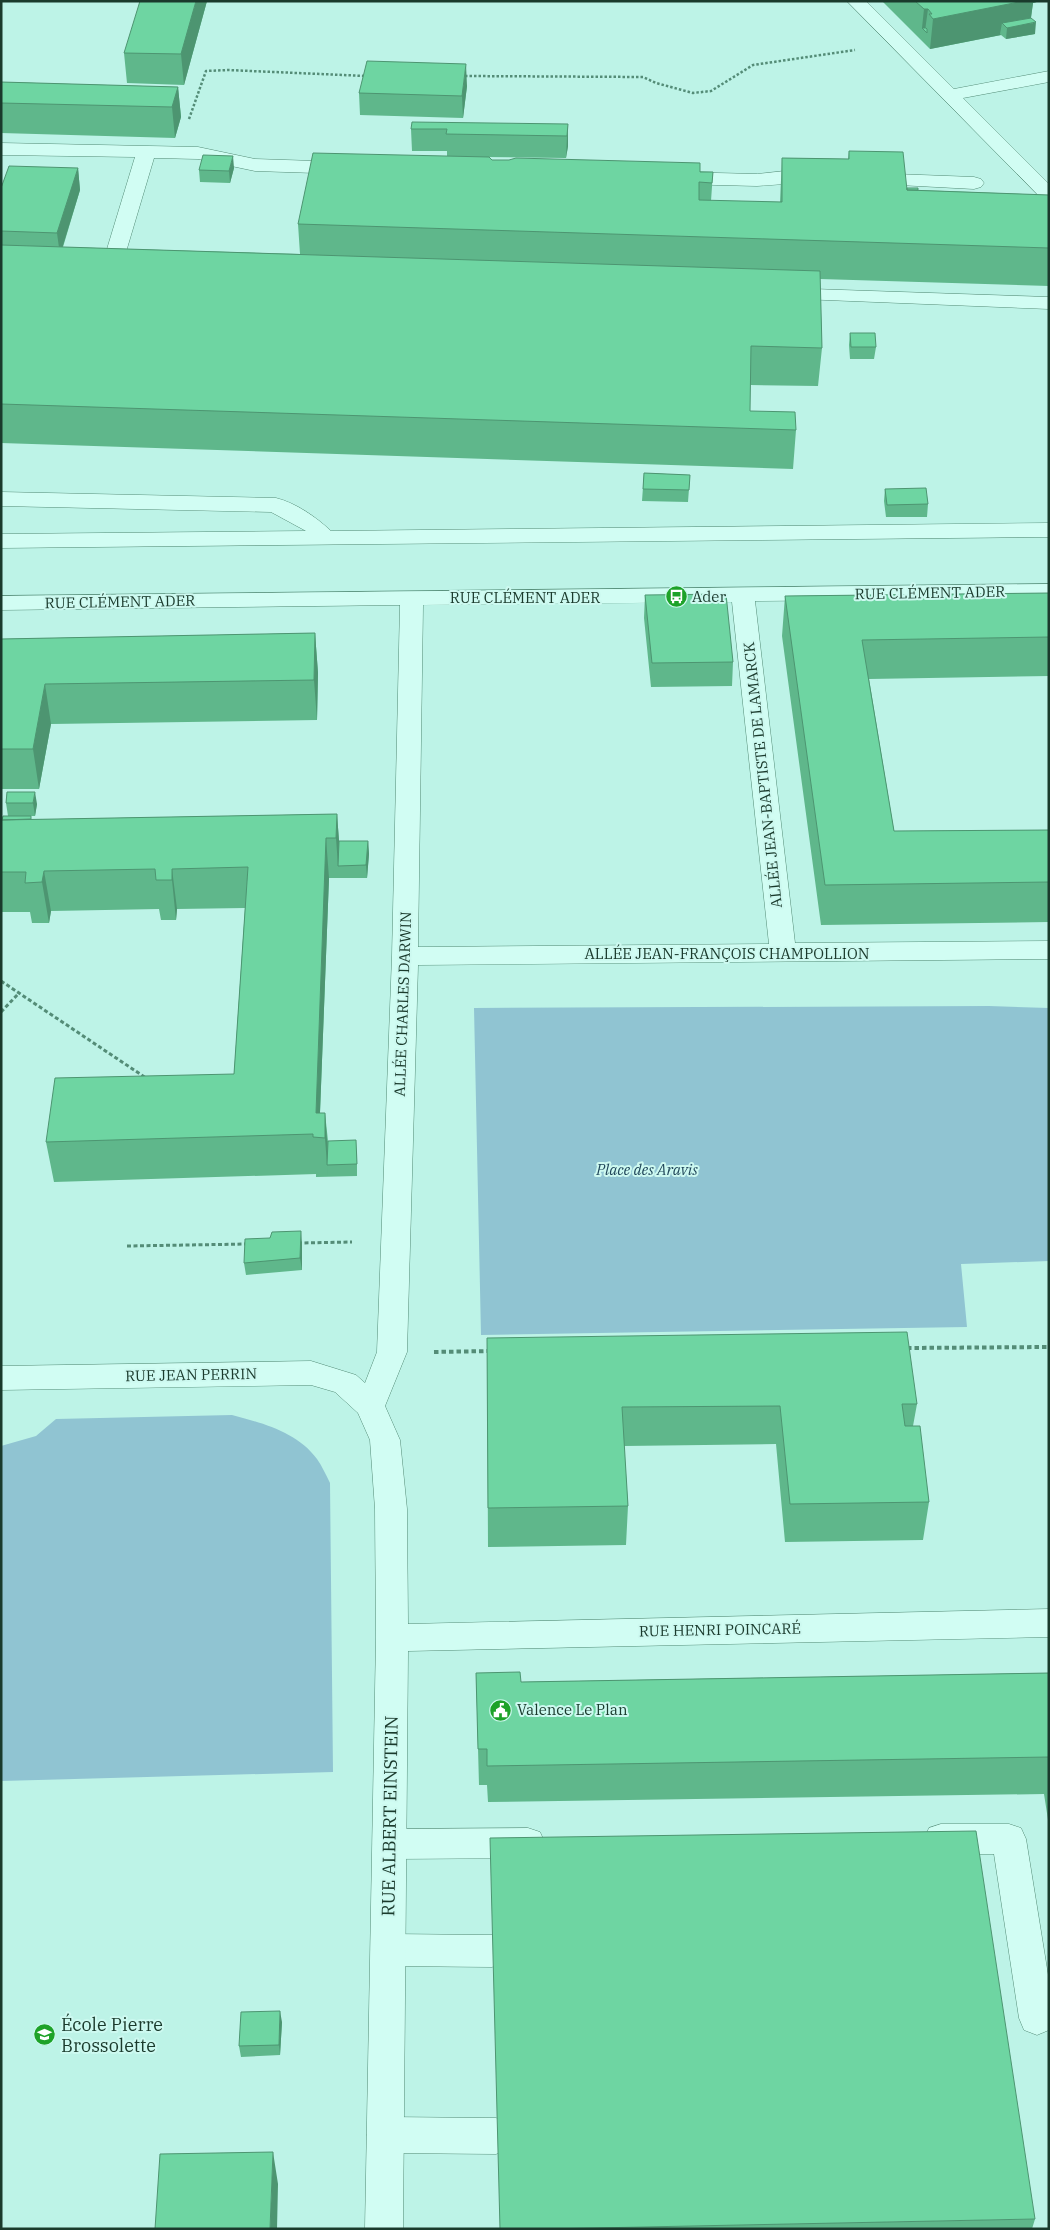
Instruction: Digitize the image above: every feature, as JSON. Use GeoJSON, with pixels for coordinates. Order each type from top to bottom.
{"type":"FeatureCollection","features":[{"type":"Feature","properties":{"kind":"street"},"geometry":{"type":"LineString","coordinates":[[856,1],[1049,195]]}},
{"type":"Feature","properties":{"kind":"street"},"geometry":{"type":"LineString","coordinates":[[950,95],[1049,76]]}},
{"type":"Feature","properties":{"kind":"street"},"geometry":{"type":"LineString","coordinates":[[1,148],[198,153],[255,165],[363,168]]}},
{"type":"Feature","properties":{"kind":"street"},"geometry":{"type":"LineString","coordinates":[[110,272],[146,152]]}},
{"type":"Feature","properties":{"kind":"street"},"geometry":{"type":"LineString","coordinates":[[658,177],[757,180],[794,176],[974,183]]}},
{"type":"Feature","properties":{"kind":"street"},"geometry":{"type":"LineString","coordinates":[[769,294],[1049,303]]}},
{"type":"Feature","properties":{"kind":"street"},"geometry":{"type":"LineString","coordinates":[[1,499],[276,505],[312,525],[326,538]]}},
{"type":"Feature","properties":{"kind":"street"},"geometry":{"type":"LineString","coordinates":[[1,541],[1049,530]]}},
{"type":"Feature","properties":{"kind":"street","name":"RUE CLÉMENT ADER"},"geometry":{"type":"LineString","coordinates":[[1,604],[1049,591]]}},
{"type":"Feature","properties":{"kind":"street","name":"ALLÉE JEAN-BAPTISTE DE LAMARCK"},"geometry":{"type":"LineString","coordinates":[[743,596],[783,954]]}},
{"type":"Feature","properties":{"kind":"street","name":"ALLÉE CHARLES DARWIN"},"geometry":{"type":"LineString","coordinates":[[370,1406],[392,1352],[405,956],[412,599]]}},
{"type":"Feature","properties":{"kind":"street","name":"ALLÉE JEAN-FRANÇOIS CHAMPOLLION"},"geometry":{"type":"LineString","coordinates":[[405,956],[783,954],[1049,950]]}},
{"type":"Feature","properties":{"kind":"street","name":"RUE JEAN PERRIN"},"geometry":{"type":"LineString","coordinates":[[1,1378],[311,1374],[345,1383],[370,1406]]}},
{"type":"Feature","properties":{"kind":"street","name":"RUE ALBERT EINSTEIN"},"geometry":{"type":"LineString","coordinates":[[370,1406],[385,1440],[391,1509],[390,1844],[384,2229]]}},
{"type":"Feature","properties":{"kind":"street","name":"RUE HENRI POINCARÉ"},"geometry":{"type":"LineString","coordinates":[[392,1638],[1049,1623]]}},
{"type":"Feature","properties":{"kind":"street"},"geometry":{"type":"LineString","coordinates":[[909,1840],[1009,1839],[1037,2018]]}},
{"type":"Feature","properties":{"kind":"street"},"geometry":{"type":"LineString","coordinates":[[390,1844],[559,1843]]}},
{"type":"Feature","properties":{"kind":"street"},"geometry":{"type":"LineString","coordinates":[[388,1950],[492,1951]]}},
{"type":"Feature","properties":{"kind":"street"},"geometry":{"type":"LineString","coordinates":[[386,2135],[496,2136]]}},
{"type":"Feature","properties":{"kind":"path"},"geometry":{"type":"LineString","coordinates":[[458,76],[643,77],[656,83],[693,93],[711,91],[753,66],[898,43]]}},
{"type":"Feature","properties":{"kind":"path"},"geometry":{"type":"LineString","coordinates":[[178,153],[206,71],[228,70],[370,76]]}},
{"type":"Feature","properties":{"kind":"path"},"geometry":{"type":"LineString","coordinates":[[1,981],[148,1079]]}},
{"type":"Feature","properties":{"kind":"path"},"geometry":{"type":"LineString","coordinates":[[1,1012],[19,993]]}},
{"type":"Feature","properties":{"kind":"path"},"geometry":{"type":"LineString","coordinates":[[296,1243],[395,1241]]}},
{"type":"Feature","properties":{"kind":"path"},"geometry":{"type":"LineString","coordinates":[[127,1246],[256,1243]]}},
{"type":"Feature","properties":{"kind":"path"},"geometry":{"type":"LineString","coordinates":[[899,1348],[1049,1347]]}},
{"type":"Feature","properties":{"kind":"path"},"geometry":{"type":"LineString","coordinates":[[392,1352],[501,1351]]}},
{"type":"Feature","properties":{"kind":"green space","name":"Place des Aravis"},"geometry":{"type":"Polygon","coordinates":[[[989,1006],[1049,1008],[1049,1261],[961,1264],[967,1327],[481,1335],[474,1008],[989,1006]]]}},
{"type":"Feature","properties":{"kind":"green space"},"geometry":{"type":"Polygon","coordinates":[[[232,1415],[267,1425],[300,1442],[317,1459],[330,1483],[333,1772],[1,1781],[1,1446],[36,1436],[56,1419],[232,1415]]]}},
{"type":"Feature","properties":{"kind":"building"},"geometry":{"type":"Polygon","coordinates":[[[140,1],[196,1],[181,54],[124,53],[140,1]]]}},
{"type":"Feature","properties":{"kind":"building"},"geometry":{"type":"Polygon","coordinates":[[[915,1],[1024,1],[933,19],[928,9],[924,9],[915,1]]]}},
{"type":"Feature","properties":{"kind":"building"},"geometry":{"type":"Polygon","coordinates":[[[1031,18],[1036,22],[1007,28],[1002,23],[1031,18]]]}},
{"type":"Feature","properties":{"kind":"building"},"geometry":{"type":"Polygon","coordinates":[[[367,61],[466,64],[462,96],[359,93],[367,61]]]}},
{"type":"Feature","properties":{"kind":"building"},"geometry":{"type":"Polygon","coordinates":[[[1,82],[178,87],[172,107],[1,103],[1,82]]]}},
{"type":"Feature","properties":{"kind":"building"},"geometry":{"type":"Polygon","coordinates":[[[412,122],[568,124],[567,136],[446,134],[447,129],[411,129],[412,122]]]}},
{"type":"Feature","properties":{"kind":"building"},"geometry":{"type":"Polygon","coordinates":[[[849,151],[903,152],[907,190],[1049,195],[1049,248],[298,224],[313,153],[489,157],[492,160],[516,158],[700,163],[700,172],[713,172],[712,183],[699,182],[699,200],[782,202],[782,158],[849,159],[849,151]]]}},
{"type":"Feature","properties":{"kind":"building"},"geometry":{"type":"Polygon","coordinates":[[[203,155],[233,156],[229,171],[199,170],[203,155]]]}},
{"type":"Feature","properties":{"kind":"building"},"geometry":{"type":"Polygon","coordinates":[[[9,166],[78,168],[57,233],[1,231],[1,188],[9,166]]]}},
{"type":"Feature","properties":{"kind":"building"},"geometry":{"type":"Polygon","coordinates":[[[907,188],[918,188],[918,190],[907,190],[907,188]]]}},
{"type":"Feature","properties":{"kind":"building"},"geometry":{"type":"Polygon","coordinates":[[[1,245],[820,271],[822,348],[751,346],[750,411],[795,412],[796,430],[1,404],[1,245]]]}},
{"type":"Feature","properties":{"kind":"building"},"geometry":{"type":"Polygon","coordinates":[[[850,333],[875,333],[876,347],[851,347],[850,333]]]}},
{"type":"Feature","properties":{"kind":"building"},"geometry":{"type":"Polygon","coordinates":[[[644,473],[690,475],[689,490],[643,489],[644,473]]]}},
{"type":"Feature","properties":{"kind":"building"},"geometry":{"type":"Polygon","coordinates":[[[926,488],[928,504],[887,505],[885,489],[926,488]]]}},
{"type":"Feature","properties":{"kind":"building"},"geometry":{"type":"Polygon","coordinates":[[[1049,593],[1049,637],[862,640],[894,831],[1049,830],[1049,882],[825,885],[785,596],[1049,593]]]}},
{"type":"Feature","properties":{"kind":"building"},"geometry":{"type":"Polygon","coordinates":[[[726,594],[733,662],[652,663],[645,595],[726,594]]]}},
{"type":"Feature","properties":{"kind":"building"},"geometry":{"type":"Polygon","coordinates":[[[315,633],[314,680],[45,684],[33,749],[1,749],[1,639],[315,633]]]}},
{"type":"Feature","properties":{"kind":"building"},"geometry":{"type":"Polygon","coordinates":[[[7,792],[35,792],[33,803],[6,803],[7,792]]]}},
{"type":"Feature","properties":{"kind":"building"},"geometry":{"type":"Polygon","coordinates":[[[337,814],[336,838],[326,838],[316,1113],[325,1113],[325,1138],[313,1137],[313,1134],[46,1142],[55,1078],[234,1074],[248,867],[172,869],[172,880],[156,880],[155,869],[44,871],[42,882],[25,883],[26,872],[1,872],[1,820],[337,814]]]}},
{"type":"Feature","properties":{"kind":"building"},"geometry":{"type":"Polygon","coordinates":[[[3,816],[31,816],[31,819],[2,820],[3,816]]]}},
{"type":"Feature","properties":{"kind":"building"},"geometry":{"type":"Polygon","coordinates":[[[339,841],[368,841],[366,865],[338,866],[339,841]]]}},
{"type":"Feature","properties":{"kind":"building"},"geometry":{"type":"Polygon","coordinates":[[[356,1140],[357,1164],[327,1165],[328,1141],[356,1140]]]}},
{"type":"Feature","properties":{"kind":"building"},"geometry":{"type":"Polygon","coordinates":[[[301,1231],[300,1258],[244,1263],[245,1239],[270,1238],[272,1232],[301,1231]]]}},
{"type":"Feature","properties":{"kind":"building"},"geometry":{"type":"Polygon","coordinates":[[[907,1332],[917,1404],[902,1404],[905,1426],[920,1426],[929,1502],[790,1504],[780,1406],[622,1407],[628,1506],[488,1508],[487,1338],[907,1332]]]}},
{"type":"Feature","properties":{"kind":"building"},"geometry":{"type":"Polygon","coordinates":[[[520,1672],[521,1682],[1049,1673],[1049,1757],[487,1766],[487,1749],[478,1749],[476,1673],[520,1672]]]}},
{"type":"Feature","properties":{"kind":"building"},"geometry":{"type":"Polygon","coordinates":[[[976,1831],[1035,2219],[500,2229],[490,1838],[976,1831]]]}},
{"type":"Feature","properties":{"kind":"building"},"geometry":{"type":"Polygon","coordinates":[[[280,2011],[279,2045],[239,2046],[241,2012],[280,2011]]]}},
{"type":"Feature","properties":{"kind":"building"},"geometry":{"type":"Polygon","coordinates":[[[273,2152],[270,2229],[155,2229],[160,2154],[273,2152]]]}},
{"type":"Feature","properties":{"kind":"place","name":"Ader"},"geometry":{"type":"Point","coordinates":[676,597]}},
{"type":"Feature","properties":{"kind":"place","name":"Valence Le Plan"},"geometry":{"type":"Point","coordinates":[501,1710]}},
{"type":"Feature","properties":{"kind":"place","name":"École Pierre Brossolette"},"geometry":{"type":"Point","coordinates":[45,2035]}}]}
